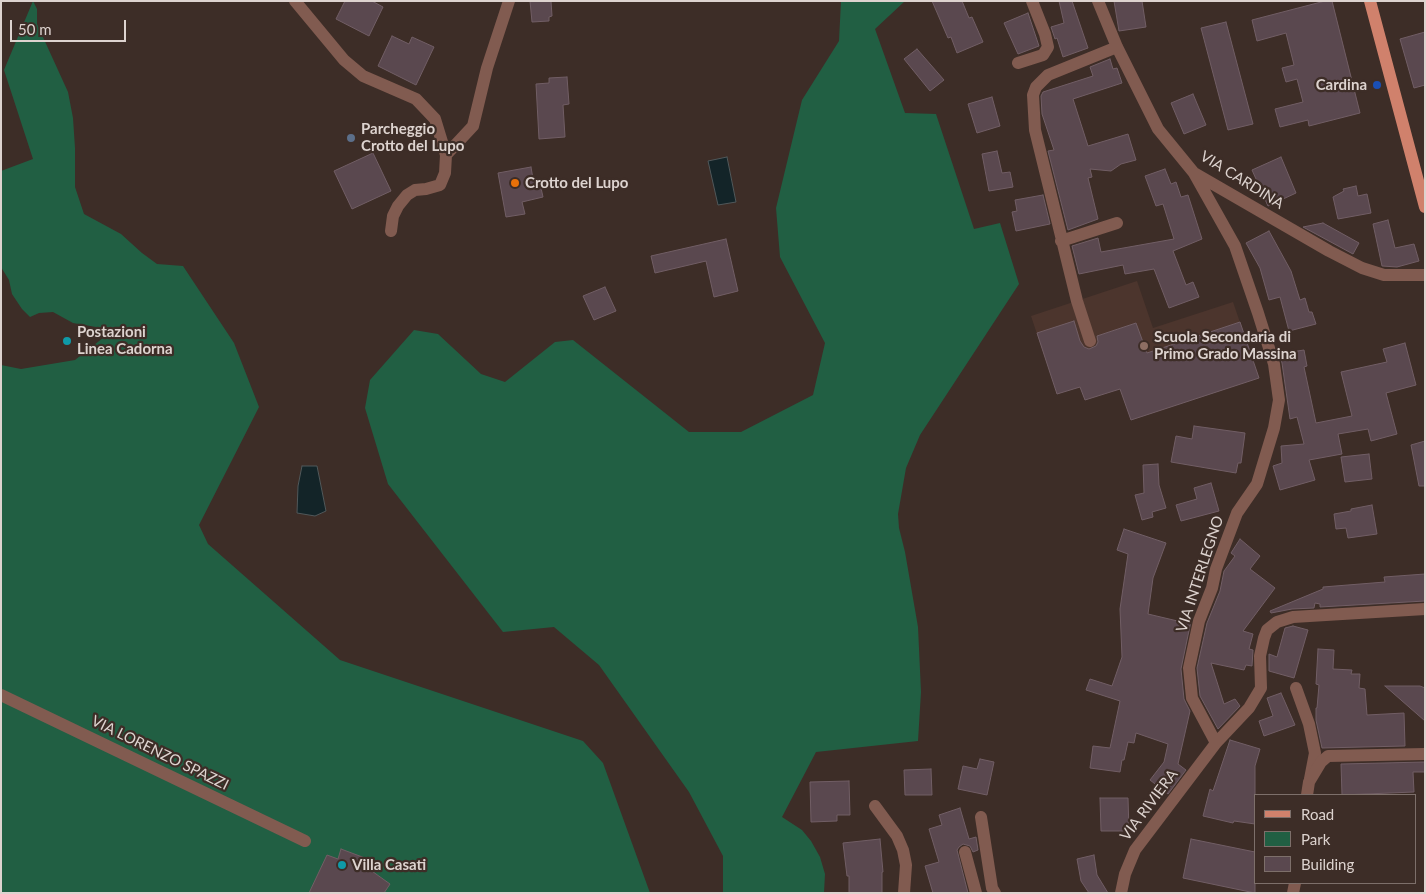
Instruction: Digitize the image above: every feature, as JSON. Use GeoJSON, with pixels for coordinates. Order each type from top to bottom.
{"type":"FeatureCollection","features":[{"type":"Feature","properties":{"kind":"main road"},"geometry":{"type":"LineString","coordinates":[[1370,1],[1425,207]]}},
{"type":"Feature","properties":{"kind":"street"},"geometry":{"type":"LineString","coordinates":[[295,1],[344,60],[363,76],[416,99],[436,119],[446,155],[445,173],[440,185],[415,190],[407,195],[393,216],[391,231]]}},
{"type":"Feature","properties":{"kind":"street"},"geometry":{"type":"LineString","coordinates":[[446,155],[472,126],[487,68],[510,1]]}},
{"type":"Feature","properties":{"kind":"street"},"geometry":{"type":"LineString","coordinates":[[1018,64],[1043,55],[1048,47],[1032,1]]}},
{"type":"Feature","properties":{"kind":"street","name":"VIA CARDINA"},"geometry":{"type":"LineString","coordinates":[[1098,1],[1117,48],[1158,129],[1194,173],[1305,238],[1362,268],[1384,275],[1425,275]]}},
{"type":"Feature","properties":{"kind":"street"},"geometry":{"type":"LineString","coordinates":[[1090,341],[1061,241],[1035,130],[1033,95],[1036,87],[1048,75],[1117,48]]}},
{"type":"Feature","properties":{"kind":"street","name":"VIA INTERLEGNO"},"geometry":{"type":"LineString","coordinates":[[1194,173],[1235,246],[1274,364],[1279,400],[1274,428],[1257,484],[1237,513],[1216,569],[1212,588],[1199,621],[1190,668],[1192,698],[1216,743]]}},
{"type":"Feature","properties":{"kind":"street"},"geometry":{"type":"LineString","coordinates":[[1061,241],[1117,223]]}},
{"type":"Feature","properties":{"kind":"street"},"geometry":{"type":"LineString","coordinates":[[1216,743],[1249,708],[1261,688],[1260,656],[1264,638],[1267,630],[1277,622],[1293,617],[1425,609]]}},
{"type":"Feature","properties":{"kind":"street"},"geometry":{"type":"LineString","coordinates":[[1296,688],[1309,724],[1315,753],[1307,794]]}},
{"type":"Feature","properties":{"kind":"street","name":"VIA LORENZO SPAZZI"},"geometry":{"type":"LineString","coordinates":[[1,695],[305,841]]}},
{"type":"Feature","properties":{"kind":"street","name":"VIA RIVIERA"},"geometry":{"type":"LineString","coordinates":[[1121,893],[1124,874],[1135,850],[1216,743]]}},
{"type":"Feature","properties":{"kind":"street"},"geometry":{"type":"LineString","coordinates":[[1309,782],[1321,762],[1328,756],[1425,754]]}},
{"type":"Feature","properties":{"kind":"street"},"geometry":{"type":"LineString","coordinates":[[875,806],[898,836],[903,850],[906,865],[904,893]]}},
{"type":"Feature","properties":{"kind":"street"},"geometry":{"type":"LineString","coordinates":[[981,817],[992,888],[995,893]]}},
{"type":"Feature","properties":{"kind":"street"},"geometry":{"type":"LineString","coordinates":[[965,852],[976,893]]}},
{"type":"Feature","properties":{"kind":"shaded area"},"geometry":{"type":"Polygon","coordinates":[[[727,157],[736,202],[718,205],[708,161],[727,157]]]}},
{"type":"Feature","properties":{"kind":"shaded area","name":"Scuola Secondaria di Primo Grado Massina"},"geometry":{"type":"Polygon","coordinates":[[[1137,281],[1153,328],[1233,302],[1259,378],[1131,420],[1120,389],[1085,400],[1080,387],[1057,394],[1031,316],[1137,281]]]}},
{"type":"Feature","properties":{"kind":"shaded area"},"geometry":{"type":"Polygon","coordinates":[[[302,466],[317,466],[326,511],[315,516],[297,513],[298,486],[302,466]]]}},
{"type":"Feature","properties":{"kind":"green space"},"geometry":{"type":"Polygon","coordinates":[[[33,1],[37,9],[37,24],[68,92],[73,118],[75,187],[84,214],[121,234],[157,264],[183,266],[234,343],[259,407],[199,525],[208,544],[340,660],[583,741],[603,763],[650,893],[1,893],[1,365],[21,369],[75,360],[113,330],[73,323],[53,312],[39,313],[30,317],[12,294],[9,280],[1,267],[1,171],[33,159],[4,70],[33,1]]]}},
{"type":"Feature","properties":{"kind":"green space"},"geometry":{"type":"Polygon","coordinates":[[[841,1],[905,1],[875,29],[905,113],[936,114],[974,229],[1000,223],[1019,284],[920,435],[906,468],[898,514],[918,627],[921,692],[918,741],[816,752],[782,817],[802,830],[820,857],[825,874],[824,893],[723,893],[723,856],[689,792],[599,665],[554,627],[503,632],[388,484],[365,408],[370,380],[414,330],[438,334],[481,374],[505,382],[555,342],[573,340],[689,432],[741,432],[813,395],[825,343],[780,257],[776,208],[802,100],[839,41],[841,1]]]}},
{"type":"Feature","properties":{"kind":"building"},"geometry":{"type":"Polygon","coordinates":[[[345,1],[372,1],[383,7],[369,36],[336,19],[345,1]]]}},
{"type":"Feature","properties":{"kind":"building"},"geometry":{"type":"Polygon","coordinates":[[[530,1],[551,1],[552,16],[549,17],[549,21],[532,22],[530,1]]]}},
{"type":"Feature","properties":{"kind":"building"},"geometry":{"type":"Polygon","coordinates":[[[932,1],[962,1],[969,18],[972,17],[983,42],[957,53],[951,37],[948,38],[932,1]]]}},
{"type":"Feature","properties":{"kind":"building"},"geometry":{"type":"Polygon","coordinates":[[[1059,1],[1072,1],[1088,48],[1063,57],[1051,27],[1064,23],[1059,1]]]}},
{"type":"Feature","properties":{"kind":"building"},"geometry":{"type":"Polygon","coordinates":[[[1114,1],[1142,1],[1146,27],[1119,31],[1114,1]]]}},
{"type":"Feature","properties":{"kind":"building"},"geometry":{"type":"Polygon","coordinates":[[[1325,1],[1332,1],[1360,113],[1309,126],[1308,120],[1280,127],[1275,109],[1303,102],[1297,79],[1286,82],[1282,68],[1294,65],[1286,33],[1257,41],[1252,20],[1325,1]]]}},
{"type":"Feature","properties":{"kind":"building"},"geometry":{"type":"Polygon","coordinates":[[[1028,13],[1039,46],[1018,54],[1004,23],[1028,13]]]}},
{"type":"Feature","properties":{"kind":"building"},"geometry":{"type":"Polygon","coordinates":[[[1226,22],[1253,124],[1228,130],[1201,28],[1226,22]]]}},
{"type":"Feature","properties":{"kind":"building"},"geometry":{"type":"Polygon","coordinates":[[[1425,32],[1425,85],[1414,88],[1400,39],[1425,32]]]}},
{"type":"Feature","properties":{"kind":"building"},"geometry":{"type":"Polygon","coordinates":[[[392,36],[409,44],[412,37],[434,47],[416,85],[378,66],[392,36]]]}},
{"type":"Feature","properties":{"kind":"building"},"geometry":{"type":"Polygon","coordinates":[[[917,49],[944,80],[930,91],[904,59],[917,49]]]}},
{"type":"Feature","properties":{"kind":"building"},"geometry":{"type":"Polygon","coordinates":[[[1110,59],[1113,69],[1117,68],[1122,83],[1073,99],[1088,146],[1128,134],[1136,160],[1121,164],[1111,171],[1090,169],[1092,177],[1088,178],[1098,219],[1068,230],[1048,151],[1054,150],[1042,114],[1041,96],[1043,92],[1093,76],[1090,67],[1110,59]]]}},
{"type":"Feature","properties":{"kind":"building"},"geometry":{"type":"Polygon","coordinates":[[[567,77],[569,104],[563,105],[565,137],[539,139],[536,84],[549,83],[549,78],[567,77]]]}},
{"type":"Feature","properties":{"kind":"building"},"geometry":{"type":"Polygon","coordinates":[[[1193,94],[1206,125],[1184,134],[1171,103],[1193,94]]]}},
{"type":"Feature","properties":{"kind":"building"},"geometry":{"type":"Polygon","coordinates":[[[992,97],[1000,126],[977,133],[968,104],[992,97]]]}},
{"type":"Feature","properties":{"kind":"building"},"geometry":{"type":"Polygon","coordinates":[[[997,151],[1002,173],[1010,172],[1013,187],[989,191],[982,154],[997,151]]]}},
{"type":"Feature","properties":{"kind":"building"},"geometry":{"type":"Polygon","coordinates":[[[373,153],[391,191],[352,209],[334,171],[373,153]]]}},
{"type":"Feature","properties":{"kind":"building"},"geometry":{"type":"Polygon","coordinates":[[[1281,157],[1296,193],[1268,206],[1252,170],[1281,157]]]}},
{"type":"Feature","properties":{"kind":"building"},"geometry":{"type":"Polygon","coordinates":[[[531,167],[533,179],[539,179],[543,197],[522,202],[525,214],[506,217],[498,173],[531,167]]]}},
{"type":"Feature","properties":{"kind":"building"},"geometry":{"type":"Polygon","coordinates":[[[1165,169],[1171,184],[1176,182],[1181,197],[1188,195],[1202,239],[1173,251],[1186,285],[1193,282],[1199,297],[1169,308],[1154,269],[1125,274],[1123,265],[1079,274],[1072,246],[1098,238],[1101,252],[1174,239],[1163,204],[1156,206],[1145,176],[1165,169]]]}},
{"type":"Feature","properties":{"kind":"building"},"geometry":{"type":"Polygon","coordinates":[[[1356,186],[1358,196],[1367,194],[1371,213],[1338,219],[1333,197],[1344,191],[1343,189],[1356,186]]]}},
{"type":"Feature","properties":{"kind":"building"},"geometry":{"type":"Polygon","coordinates":[[[1043,195],[1050,224],[1016,231],[1012,212],[1017,211],[1015,200],[1043,195]]]}},
{"type":"Feature","properties":{"kind":"building"},"geometry":{"type":"Polygon","coordinates":[[[1388,220],[1395,248],[1414,244],[1419,261],[1397,267],[1382,266],[1373,224],[1388,220]]]}},
{"type":"Feature","properties":{"kind":"building"},"geometry":{"type":"Polygon","coordinates":[[[1323,223],[1359,243],[1353,254],[1303,227],[1323,223]]]}},
{"type":"Feature","properties":{"kind":"building"},"geometry":{"type":"Polygon","coordinates":[[[1269,231],[1291,271],[1300,300],[1305,298],[1309,312],[1312,312],[1316,324],[1289,331],[1280,297],[1269,300],[1260,268],[1246,243],[1269,231]]]}},
{"type":"Feature","properties":{"kind":"building"},"geometry":{"type":"Polygon","coordinates":[[[726,239],[738,291],[714,297],[706,261],[655,273],[651,256],[726,239]]]}},
{"type":"Feature","properties":{"kind":"building"},"geometry":{"type":"Polygon","coordinates":[[[605,287],[616,311],[594,320],[583,296],[605,287]]]}},
{"type":"Feature","properties":{"kind":"building","name":"Scuola Secondaria di Primo Grado Massina"},"geometry":{"type":"Polygon","coordinates":[[[1074,321],[1080,341],[1084,347],[1089,349],[1096,346],[1098,342],[1097,336],[1136,323],[1147,353],[1240,322],[1259,378],[1131,420],[1120,389],[1085,400],[1080,387],[1057,394],[1037,333],[1074,321]]]}},
{"type":"Feature","properties":{"kind":"building"},"geometry":{"type":"Polygon","coordinates":[[[1405,343],[1416,385],[1386,393],[1397,434],[1371,441],[1368,429],[1338,434],[1342,454],[1309,460],[1315,480],[1280,490],[1273,466],[1282,463],[1281,446],[1304,444],[1297,417],[1290,419],[1279,354],[1304,350],[1307,366],[1304,367],[1316,423],[1352,416],[1341,372],[1387,362],[1383,349],[1405,343]]]}},
{"type":"Feature","properties":{"kind":"building"},"geometry":{"type":"Polygon","coordinates":[[[1194,426],[1245,433],[1241,463],[1238,463],[1236,473],[1171,462],[1176,436],[1192,439],[1194,426]]]}},
{"type":"Feature","properties":{"kind":"building"},"geometry":{"type":"Polygon","coordinates":[[[1425,441],[1425,486],[1419,486],[1411,445],[1425,441]]]}},
{"type":"Feature","properties":{"kind":"building"},"geometry":{"type":"Polygon","coordinates":[[[1369,454],[1372,479],[1345,482],[1341,457],[1369,454]]]}},
{"type":"Feature","properties":{"kind":"building"},"geometry":{"type":"Polygon","coordinates":[[[1158,464],[1159,485],[1166,508],[1152,512],[1153,517],[1142,520],[1135,495],[1144,493],[1143,465],[1158,464]]]}},
{"type":"Feature","properties":{"kind":"building"},"geometry":{"type":"Polygon","coordinates":[[[1211,483],[1219,511],[1181,521],[1176,505],[1197,499],[1194,488],[1211,483]]]}},
{"type":"Feature","properties":{"kind":"building"},"geometry":{"type":"Polygon","coordinates":[[[1372,505],[1377,534],[1348,538],[1346,528],[1336,529],[1334,514],[1372,505]]]}},
{"type":"Feature","properties":{"kind":"building"},"geometry":{"type":"Polygon","coordinates":[[[1124,529],[1166,543],[1153,578],[1148,614],[1186,623],[1187,620],[1191,621],[1181,669],[1184,699],[1190,711],[1178,764],[1186,770],[1168,794],[1150,780],[1164,762],[1168,744],[1136,733],[1134,743],[1128,742],[1120,772],[1090,768],[1093,746],[1110,748],[1120,701],[1086,690],[1090,679],[1112,686],[1122,657],[1120,609],[1128,554],[1117,550],[1124,529]]]}},
{"type":"Feature","properties":{"kind":"building"},"geometry":{"type":"Polygon","coordinates":[[[1240,539],[1260,556],[1250,569],[1275,588],[1243,631],[1253,634],[1249,649],[1253,650],[1252,666],[1246,665],[1244,670],[1211,663],[1224,704],[1235,699],[1240,706],[1218,729],[1200,696],[1197,668],[1207,623],[1220,591],[1224,571],[1235,556],[1231,553],[1240,539]]]}},
{"type":"Feature","properties":{"kind":"building"},"geometry":{"type":"Polygon","coordinates":[[[1425,574],[1425,601],[1320,607],[1320,604],[1315,603],[1314,608],[1292,609],[1271,613],[1270,611],[1323,589],[1323,587],[1385,582],[1384,577],[1425,574]]]}},
{"type":"Feature","properties":{"kind":"building"},"geometry":{"type":"Polygon","coordinates":[[[1293,626],[1308,630],[1294,678],[1269,671],[1269,654],[1277,657],[1285,628],[1293,626]]]}},
{"type":"Feature","properties":{"kind":"building"},"geometry":{"type":"Polygon","coordinates":[[[1318,649],[1334,650],[1333,669],[1352,670],[1351,674],[1360,674],[1359,688],[1365,689],[1367,715],[1404,713],[1405,746],[1322,748],[1316,720],[1319,685],[1316,684],[1318,649]]]}},
{"type":"Feature","properties":{"kind":"building"},"geometry":{"type":"Polygon","coordinates":[[[1385,686],[1420,686],[1425,688],[1425,721],[1385,686]]]}},
{"type":"Feature","properties":{"kind":"building"},"geometry":{"type":"Polygon","coordinates":[[[1281,693],[1295,725],[1264,736],[1259,721],[1273,716],[1267,698],[1281,693]]]}},
{"type":"Feature","properties":{"kind":"building"},"geometry":{"type":"Polygon","coordinates":[[[1230,740],[1260,749],[1255,766],[1254,824],[1234,821],[1233,823],[1203,816],[1210,789],[1213,791],[1230,740]]]}},
{"type":"Feature","properties":{"kind":"building"},"geometry":{"type":"Polygon","coordinates":[[[980,759],[994,762],[987,795],[958,789],[963,766],[977,769],[980,759]]]}},
{"type":"Feature","properties":{"kind":"building"},"geometry":{"type":"Polygon","coordinates":[[[1425,762],[1425,772],[1413,772],[1414,792],[1342,794],[1341,764],[1425,762]]]}},
{"type":"Feature","properties":{"kind":"building"},"geometry":{"type":"Polygon","coordinates":[[[931,769],[932,795],[905,795],[904,770],[931,769]]]}},
{"type":"Feature","properties":{"kind":"building"},"geometry":{"type":"Polygon","coordinates":[[[849,781],[850,815],[837,815],[837,821],[811,822],[810,782],[849,781]]]}},
{"type":"Feature","properties":{"kind":"building"},"geometry":{"type":"Polygon","coordinates":[[[1100,798],[1128,798],[1129,831],[1101,831],[1100,798]]]}},
{"type":"Feature","properties":{"kind":"building"},"geometry":{"type":"Polygon","coordinates":[[[960,808],[969,839],[976,837],[978,850],[973,852],[970,846],[963,844],[957,850],[968,893],[933,893],[925,866],[939,862],[929,829],[942,825],[939,815],[960,808]]]}},
{"type":"Feature","properties":{"kind":"building"},"geometry":{"type":"Polygon","coordinates":[[[880,839],[883,872],[882,893],[849,893],[849,876],[847,876],[843,843],[880,839]]]}},
{"type":"Feature","properties":{"kind":"building"},"geometry":{"type":"Polygon","coordinates":[[[1191,839],[1254,852],[1255,893],[1183,878],[1191,839]]]}},
{"type":"Feature","properties":{"kind":"building","name":"Villa Casati"},"geometry":{"type":"Polygon","coordinates":[[[341,849],[365,858],[362,864],[390,884],[384,893],[309,893],[327,855],[338,859],[341,849]]]}},
{"type":"Feature","properties":{"kind":"building"},"geometry":{"type":"Polygon","coordinates":[[[1094,855],[1097,875],[1108,893],[1089,893],[1081,881],[1077,859],[1094,855]]]}},
{"type":"Feature","properties":{"kind":"place","name":"Cardina"},"geometry":{"type":"Point","coordinates":[1377,85]}},
{"type":"Feature","properties":{"kind":"place","name":"Parcheggio Crotto del Lupo"},"geometry":{"type":"Point","coordinates":[351,138]}},
{"type":"Feature","properties":{"kind":"place","name":"Crotto del Lupo"},"geometry":{"type":"Point","coordinates":[515,183]}},
{"type":"Feature","properties":{"kind":"place","name":"Postazioni Linea Cadorna"},"geometry":{"type":"Point","coordinates":[67,341]}},
{"type":"Feature","properties":{"kind":"place","name":"Scuola Secondaria di Primo Grado Massina"},"geometry":{"type":"Point","coordinates":[1144,346]}},
{"type":"Feature","properties":{"kind":"place","name":"Villa Casati"},"geometry":{"type":"Point","coordinates":[342,865]}}]}
